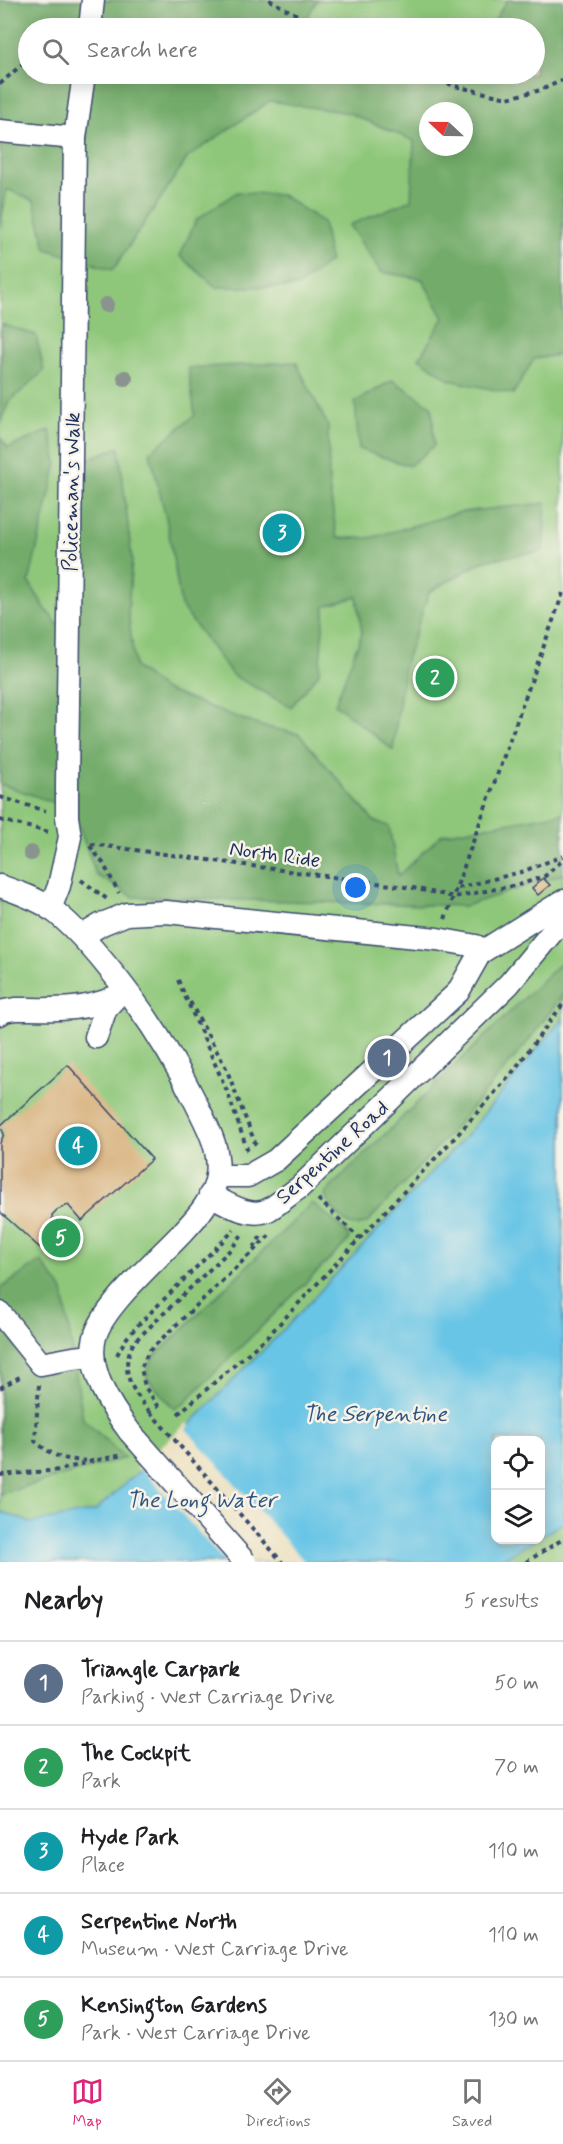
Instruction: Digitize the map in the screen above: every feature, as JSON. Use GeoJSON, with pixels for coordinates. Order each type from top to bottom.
{"type":"FeatureCollection","features":[{"type":"Feature","properties":{"kind":"street"},"geometry":{"type":"LineString","coordinates":[[91,18],[93,0]]}},
{"type":"Feature","properties":{"kind":"street","name":"Policeman's Walk"},"geometry":{"type":"LineString","coordinates":[[50,909],[75,832],[75,138],[83,84]]}},
{"type":"Feature","properties":{"kind":"street"},"geometry":{"type":"LineString","coordinates":[[0,130],[75,138]]}},
{"type":"Feature","properties":{"kind":"street"},"geometry":{"type":"LineString","coordinates":[[0,886],[36,900],[82,936],[121,993],[145,1013],[179,1069],[216,1143],[214,1186],[207,1204],[109,1311],[94,1338],[93,1356],[99,1379],[108,1398],[130,1432],[244,1562]]}},
{"type":"Feature","properties":{"kind":"street"},"geometry":{"type":"LineString","coordinates":[[214,1186],[248,1176],[276,1160],[458,992],[480,953],[563,901]]}},
{"type":"Feature","properties":{"kind":"street"},"geometry":{"type":"LineString","coordinates":[[82,936],[102,924],[127,914],[166,912],[437,939],[476,946],[480,953]]}},
{"type":"Feature","properties":{"kind":"street","name":"Serpentine Road"},"geometry":{"type":"LineString","coordinates":[[248,1212],[266,1211],[299,1188],[509,984],[563,919]]}},
{"type":"Feature","properties":{"kind":"street"},"geometry":{"type":"LineString","coordinates":[[0,1014],[15,1009],[84,1007],[100,1004],[121,993]]}},
{"type":"Feature","properties":{"kind":"street"},"geometry":{"type":"LineString","coordinates":[[96,1037],[106,1008],[121,993]]}},
{"type":"Feature","properties":{"kind":"street"},"geometry":{"type":"LineString","coordinates":[[214,1186],[248,1212]]}},
{"type":"Feature","properties":{"kind":"street"},"geometry":{"type":"LineString","coordinates":[[0,1314],[41,1364],[93,1356]]}},
{"type":"Feature","properties":{"kind":"path"},"geometry":{"type":"LineString","coordinates":[[269,0],[303,18]]}},
{"type":"Feature","properties":{"kind":"path"},"geometry":{"type":"LineString","coordinates":[[0,84],[18,68]]}},
{"type":"Feature","properties":{"kind":"path"},"geometry":{"type":"LineString","coordinates":[[447,84],[507,98],[541,90],[563,80]]}},
{"type":"Feature","properties":{"kind":"path"},"geometry":{"type":"LineString","coordinates":[[437,939],[563,593]]}},
{"type":"Feature","properties":{"kind":"path"},"geometry":{"type":"LineString","coordinates":[[0,797],[75,832],[103,863],[116,886],[127,914]]}},
{"type":"Feature","properties":{"kind":"path","name":"North Ride"},"geometry":{"type":"LineString","coordinates":[[0,820],[413,888],[454,897],[522,884],[545,876],[563,858]]}},
{"type":"Feature","properties":{"kind":"path"},"geometry":{"type":"LineString","coordinates":[[457,888],[522,872],[563,858]]}},
{"type":"Feature","properties":{"kind":"path"},"geometry":{"type":"LineString","coordinates":[[64,867],[127,914]]}},
{"type":"Feature","properties":{"kind":"path"},"geometry":{"type":"LineString","coordinates":[[212,1056],[178,980],[226,1068],[264,1166]]}},
{"type":"Feature","properties":{"kind":"path"},"geometry":{"type":"LineString","coordinates":[[178,1414],[267,1337],[459,1133],[512,1073],[563,1004]]}},
{"type":"Feature","properties":{"kind":"path"},"geometry":{"type":"LineString","coordinates":[[312,1194],[359,1238]]}},
{"type":"Feature","properties":{"kind":"path"},"geometry":{"type":"LineString","coordinates":[[116,1358],[125,1340],[138,1324],[235,1230],[248,1212]]}},
{"type":"Feature","properties":{"kind":"path"},"geometry":{"type":"LineString","coordinates":[[41,1364],[34,1441],[49,1454],[69,1461],[93,1461]]}},
{"type":"Feature","properties":{"kind":"path"},"geometry":{"type":"LineString","coordinates":[[150,1412],[282,1562]]}},
{"type":"Feature","properties":{"kind":"path"},"geometry":{"type":"LineString","coordinates":[[0,1475],[60,1470],[125,1455]]}},
{"type":"Feature","properties":{"kind":"path"},"geometry":{"type":"LineString","coordinates":[[60,1470],[69,1461]]}},
{"type":"Feature","properties":{"kind":"path"},"geometry":{"type":"LineString","coordinates":[[526,1562],[563,1539]]}},
{"type":"Feature","properties":{"kind":"green space"},"geometry":{"type":"Polygon","coordinates":[[[0,0],[563,0],[563,1562],[0,1562],[0,0]]]}},
{"type":"Feature","properties":{"kind":"green space"},"geometry":{"type":"Polygon","coordinates":[[[0,0],[317,0],[307,18],[18,18],[18,84],[450,84],[455,86],[456,84],[545,84],[545,18],[496,18],[507,0],[563,0],[563,354],[534,359],[513,394],[450,380],[419,358],[444,318],[422,279],[381,272],[349,225],[411,200],[414,141],[349,113],[270,101],[188,157],[113,270],[46,249],[34,201],[7,189],[0,228],[0,0]]]}},
{"type":"Feature","properties":{"kind":"green space"},"geometry":{"type":"Polygon","coordinates":[[[237,192],[282,195],[323,222],[330,261],[297,287],[216,287],[180,256],[196,220],[237,192]]]}},
{"type":"Feature","properties":{"kind":"green space"},"geometry":{"type":"Polygon","coordinates":[[[1,324],[36,335],[44,371],[9,402],[0,423],[1,324]]]}},
{"type":"Feature","properties":{"kind":"green space"},"geometry":{"type":"Polygon","coordinates":[[[296,362],[328,426],[329,485],[337,538],[370,538],[461,512],[546,503],[543,551],[485,560],[429,592],[404,666],[393,750],[335,704],[362,633],[357,597],[325,606],[319,673],[291,707],[232,675],[181,606],[167,522],[150,452],[195,415],[188,368],[296,362]]]}},
{"type":"Feature","properties":{"kind":"green space"},"geometry":{"type":"Polygon","coordinates":[[[393,380],[432,407],[434,446],[409,466],[359,449],[355,402],[393,380]]]}},
{"type":"Feature","properties":{"kind":"green space"},"geometry":{"type":"Polygon","coordinates":[[[50,430],[57,463],[29,582],[59,626],[82,583],[82,461],[119,447],[132,560],[128,611],[135,667],[165,690],[261,726],[299,734],[374,821],[389,826],[398,876],[442,834],[563,813],[563,874],[465,906],[134,897],[96,875],[73,809],[0,784],[0,437],[8,448],[50,430]]]}},
{"type":"Feature","properties":{"kind":"green space"},"geometry":{"type":"Polygon","coordinates":[[[560,963],[563,963],[563,995],[526,1044],[453,1130],[367,1223],[357,1226],[343,1219],[327,1200],[325,1196],[327,1191],[560,963]]]}},
{"type":"Feature","properties":{"kind":"green space"},"geometry":{"type":"Polygon","coordinates":[[[311,1204],[314,1204],[346,1232],[349,1237],[348,1241],[182,1405],[174,1409],[147,1378],[152,1359],[311,1204]]]}},
{"type":"Feature","properties":{"kind":"green space"},"geometry":{"type":"Polygon","coordinates":[[[41,1261],[63,1291],[83,1419],[125,1458],[0,1494],[0,1289],[41,1261]]]}},
{"type":"Feature","properties":{"kind":"water","name":"The Serpentine"},"geometry":{"type":"Polygon","coordinates":[[[563,1018],[563,1523],[545,1534],[545,1436],[491,1436],[491,1544],[528,1544],[496,1562],[0,1562],[0,1511],[31,1523],[95,1511],[186,1428],[290,1323],[465,1137],[563,1018]]]}},
{"type":"Feature","properties":{"kind":"pier"},"geometry":{"type":"Polygon","coordinates":[[[187,1423],[189,1426],[186,1429],[305,1562],[225,1562],[142,1469],[139,1471],[137,1468],[187,1423]]]}},
{"type":"Feature","properties":{"kind":"building"},"geometry":{"type":"Polygon","coordinates":[[[543,878],[550,885],[538,895],[532,888],[543,878]]]}},
{"type":"Feature","properties":{"kind":"building"},"geometry":{"type":"Polygon","coordinates":[[[68,1065],[152,1159],[82,1221],[68,1205],[57,1210],[52,1215],[53,1229],[58,1241],[57,1249],[51,1252],[39,1247],[0,1212],[0,1143],[4,1134],[0,1126],[68,1065]]]}},
{"type":"Feature","properties":{"kind":"place","name":"Hyde Park"},"geometry":{"type":"Point","coordinates":[282,533]}},
{"type":"Feature","properties":{"kind":"place","name":"The Cockpit"},"geometry":{"type":"Point","coordinates":[435,678]}},
{"type":"Feature","properties":{"kind":"place","name":"Triangle Carpark"},"geometry":{"type":"Point","coordinates":[387,1058]}},
{"type":"Feature","properties":{"kind":"place","name":"Serpentine North"},"geometry":{"type":"Point","coordinates":[78,1146]}},
{"type":"Feature","properties":{"kind":"place","name":"Kensington Gardens"},"geometry":{"type":"Point","coordinates":[61,1238]}},
{"type":"Feature","properties":{"kind":"water label","name":"The Long Water"},"geometry":{"type":"Point","coordinates":[201,1499]}}]}
